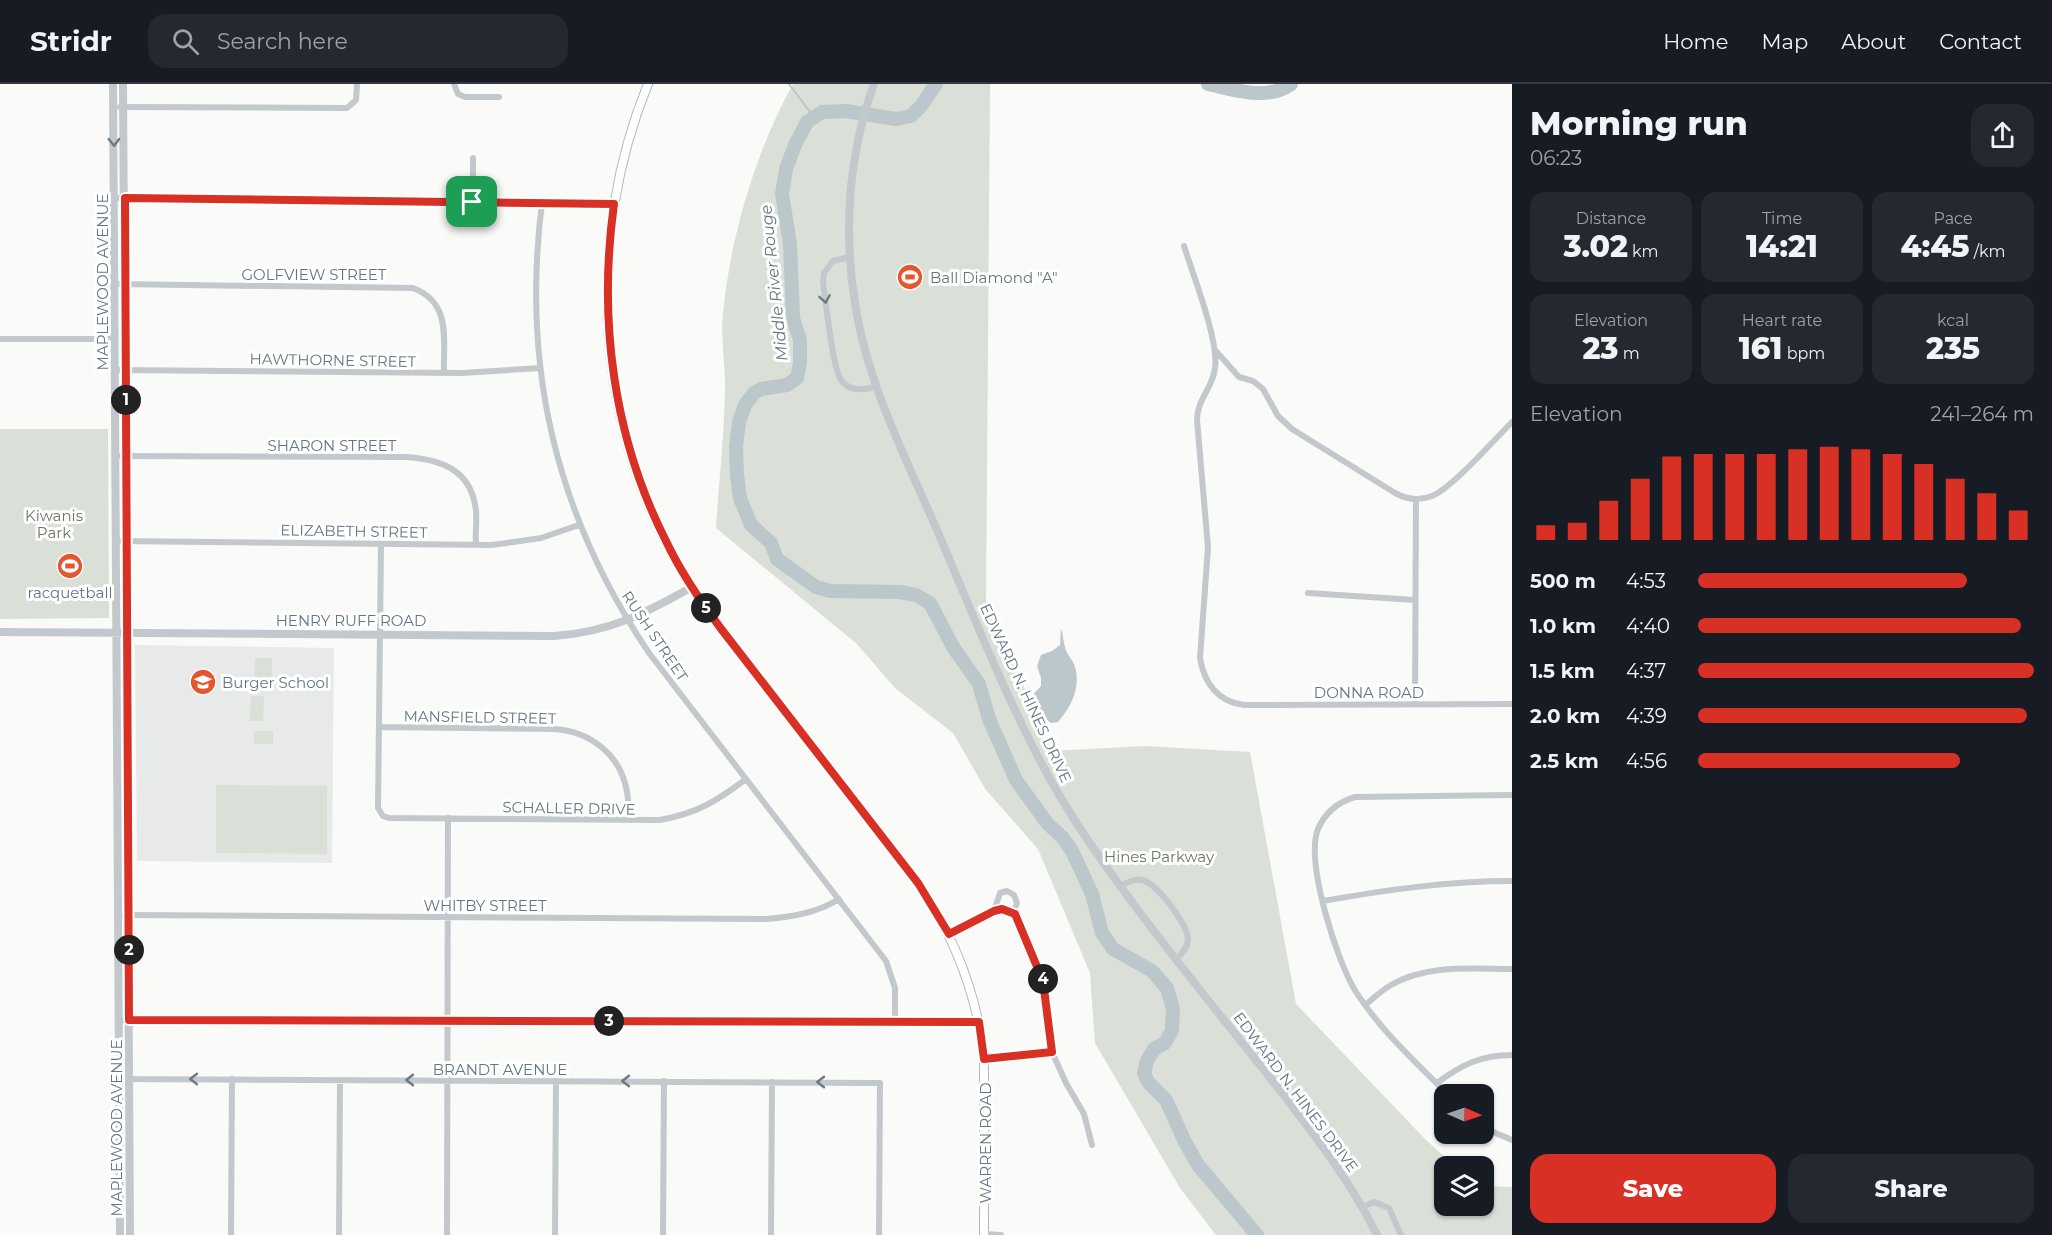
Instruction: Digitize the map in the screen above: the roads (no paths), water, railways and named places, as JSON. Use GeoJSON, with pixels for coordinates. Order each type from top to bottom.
{"type":"FeatureCollection","features":[{"type":"Feature","properties":{"kind":"main road","name":"WARREN ROAD"},"geometry":{"type":"LineString","coordinates":[[648,84],[627,144],[614,204],[607,294],[610,347],[618,402],[644,491],[666,542],[692,587],[722,630],[918,883],[949,934],[967,976],[979,1022],[984,1059],[984,1234]]}},
{"type":"Feature","properties":{"kind":"street","name":"MAPLEWOOD AVENUE"},"geometry":{"type":"LineString","coordinates":[[113,84],[120,1231]]}},
{"type":"Feature","properties":{"kind":"street","name":"MAPLEWOOD AVENUE"},"geometry":{"type":"LineString","coordinates":[[123,84],[130,1231]]}},
{"type":"Feature","properties":{"kind":"street"},"geometry":{"type":"LineString","coordinates":[[114,107],[343,108],[351,106],[356,100],[357,84]]}},
{"type":"Feature","properties":{"kind":"street"},"geometry":{"type":"LineString","coordinates":[[454,84],[458,94],[465,97],[499,97]]}},
{"type":"Feature","properties":{"kind":"street","name":"EDWARD N. HINES DRIVE"},"geometry":{"type":"LineString","coordinates":[[874,84],[861,128],[851,189],[850,257],[857,316],[876,387],[975,617],[1043,766],[1080,829],[1120,886],[1326,1150],[1364,1207],[1377,1235]]}},
{"type":"Feature","properties":{"kind":"street"},"geometry":{"type":"LineString","coordinates":[[472,202],[474,158]]}},
{"type":"Feature","properties":{"kind":"street"},"geometry":{"type":"LineString","coordinates":[[115,198],[614,204]]}},
{"type":"Feature","properties":{"kind":"street","name":"RUSH STREET"},"geometry":{"type":"LineString","coordinates":[[542,202],[535,283],[540,368],[554,444],[579,525],[627,621],[663,672],[882,955],[889,967],[895,988],[895,1023]]}},
{"type":"Feature","properties":{"kind":"street"},"geometry":{"type":"LineString","coordinates":[[1184,246],[1216,351],[1228,367],[1239,377],[1252,381],[1263,389],[1278,416],[1292,429],[1395,493],[1416,499],[1431,496],[1447,486],[1512,422]]}},
{"type":"Feature","properties":{"kind":"street"},"geometry":{"type":"LineString","coordinates":[[850,257],[833,261],[824,273],[823,282],[834,354],[841,380],[850,388],[862,390],[876,387]]}},
{"type":"Feature","properties":{"kind":"street","name":"GOLFVIEW STREET"},"geometry":{"type":"LineString","coordinates":[[115,284],[413,288],[430,297],[441,314],[444,373]]}},
{"type":"Feature","properties":{"kind":"street"},"geometry":{"type":"LineString","coordinates":[[0,339],[115,339]]}},
{"type":"Feature","properties":{"kind":"street","name":"DONNA ROAD"},"geometry":{"type":"LineString","coordinates":[[1216,351],[1212,385],[1201,399],[1197,412],[1208,547],[1200,658],[1208,683],[1215,693],[1238,704],[1254,705],[1512,704]]}},
{"type":"Feature","properties":{"kind":"street","name":"HAWTHORNE STREET"},"geometry":{"type":"LineString","coordinates":[[116,370],[444,373],[509,372],[540,368]]}},
{"type":"Feature","properties":{"kind":"street","name":"SHARON STREET"},"geometry":{"type":"LineString","coordinates":[[116,456],[434,459],[456,471],[470,489],[476,512],[476,544]]}},
{"type":"Feature","properties":{"kind":"street"},"geometry":{"type":"LineString","coordinates":[[1415,704],[1416,499]]}},
{"type":"Feature","properties":{"kind":"street","name":"ELIZABETH STREET"},"geometry":{"type":"LineString","coordinates":[[116,541],[505,544],[553,535],[579,525]]}},
{"type":"Feature","properties":{"kind":"street"},"geometry":{"type":"LineString","coordinates":[[379,727],[381,544]]}},
{"type":"Feature","properties":{"kind":"street","name":"HENRY RUFF ROAD"},"geometry":{"type":"LineString","coordinates":[[0,632],[544,636],[593,631],[627,621],[643,615],[692,587]]}},
{"type":"Feature","properties":{"kind":"street"},"geometry":{"type":"LineString","coordinates":[[1308,593],[1415,600]]}},
{"type":"Feature","properties":{"kind":"street"},"geometry":{"type":"LineString","coordinates":[[117,690],[128,690]]}},
{"type":"Feature","properties":{"kind":"street","name":"SCHALLER DRIVE"},"geometry":{"type":"LineString","coordinates":[[379,727],[378,808],[381,814],[389,818],[659,820],[692,813],[716,801],[746,779]]}},
{"type":"Feature","properties":{"kind":"street","name":"MANSFIELD STREET"},"geometry":{"type":"LineString","coordinates":[[379,727],[555,729],[578,733],[602,746],[618,765],[627,789],[628,820]]}},
{"type":"Feature","properties":{"kind":"street"},"geometry":{"type":"LineString","coordinates":[[1512,795],[1360,796],[1340,803],[1329,812],[1318,828],[1315,843],[1323,900],[1338,955],[1351,983],[1387,1032],[1437,1083],[1474,1060],[1489,1056],[1512,1056]]}},
{"type":"Feature","properties":{"kind":"street"},"geometry":{"type":"LineString","coordinates":[[447,1235],[448,818]]}},
{"type":"Feature","properties":{"kind":"street"},"geometry":{"type":"LineString","coordinates":[[1120,886],[1133,880],[1144,880],[1153,884],[1171,906],[1186,930],[1188,939],[1185,949],[1177,959]]}},
{"type":"Feature","properties":{"kind":"street"},"geometry":{"type":"LineString","coordinates":[[1323,900],[1457,882],[1512,882]]}},
{"type":"Feature","properties":{"kind":"street"},"geometry":{"type":"LineString","coordinates":[[994,911],[1000,893],[1007,891],[1014,895],[1017,903],[1012,913]]}},
{"type":"Feature","properties":{"kind":"street","name":"WHITBY STREET"},"geometry":{"type":"LineString","coordinates":[[119,915],[766,919],[809,912],[838,899]]}},
{"type":"Feature","properties":{"kind":"street"},"geometry":{"type":"LineString","coordinates":[[949,934],[1002,909],[1012,913],[1018,920],[1043,981],[1052,1052],[1084,1114],[1092,1144]]}},
{"type":"Feature","properties":{"kind":"street"},"geometry":{"type":"LineString","coordinates":[[1365,1005],[1392,984],[1425,972],[1457,969],[1512,969]]}},
{"type":"Feature","properties":{"kind":"street"},"geometry":{"type":"LineString","coordinates":[[119,1020],[979,1022]]}},
{"type":"Feature","properties":{"kind":"street"},"geometry":{"type":"LineString","coordinates":[[984,1059],[1052,1052]]}},
{"type":"Feature","properties":{"kind":"street","name":"BRANDT AVENUE"},"geometry":{"type":"LineString","coordinates":[[119,1079],[880,1083],[879,1235]]}},
{"type":"Feature","properties":{"kind":"street"},"geometry":{"type":"LineString","coordinates":[[231,1235],[232,1079]]}},
{"type":"Feature","properties":{"kind":"street"},"geometry":{"type":"LineString","coordinates":[[339,1235],[340,1080]]}},
{"type":"Feature","properties":{"kind":"street"},"geometry":{"type":"LineString","coordinates":[[555,1235],[556,1081]]}},
{"type":"Feature","properties":{"kind":"street"},"geometry":{"type":"LineString","coordinates":[[663,1235],[664,1082]]}},
{"type":"Feature","properties":{"kind":"street"},"geometry":{"type":"LineString","coordinates":[[771,1082],[771,1235]]}},
{"type":"Feature","properties":{"kind":"street"},"geometry":{"type":"LineString","coordinates":[[1494,1132],[1512,1140]]}},
{"type":"Feature","properties":{"kind":"street"},"geometry":{"type":"LineString","coordinates":[[1364,1207],[1374,1203],[1389,1208],[1401,1235]]}},
{"type":"Feature","properties":{"kind":"street"},"geometry":{"type":"LineString","coordinates":[[120,1231],[130,1231]]}},
{"type":"Feature","properties":{"kind":"street"},"geometry":{"type":"LineString","coordinates":[[984,1234],[1001,1235]]}},
{"type":"Feature","properties":{"kind":"waterway"},"geometry":{"type":"LineString","coordinates":[[789,84],[813,116]]}},
{"type":"Feature","properties":{"kind":"waterway","name":"Middle River Rouge"},"geometry":{"type":"LineString","coordinates":[[936,84],[911,116],[896,119],[846,111],[822,112],[807,122],[795,145],[786,169],[782,194],[790,244],[793,318],[800,340],[800,363],[797,378],[787,385],[761,389],[754,393],[745,405],[739,422],[736,447],[740,498],[751,525],[771,543],[777,559],[816,587],[830,591],[900,592],[916,595],[930,603],[953,647],[979,684],[989,719],[1016,780],[1047,823],[1063,838],[1072,851],[1092,894],[1102,933],[1113,949],[1152,971],[1167,988],[1173,1009],[1172,1030],[1165,1043],[1154,1049],[1147,1061],[1144,1073],[1148,1082],[1166,1100],[1198,1165],[1257,1235]]}},
{"type":"Feature","properties":{"kind":"waterway","name":"Middle River Rouge"},"geometry":{"type":"LineString","coordinates":[[1208,84],[1251,93],[1272,92],[1291,84]]}},
{"type":"Feature","properties":{"kind":"place","name":"Ball Diamond \"A\""},"geometry":{"type":"Point","coordinates":[910,277]}},
{"type":"Feature","properties":{"kind":"place","name":"racquetball"},"geometry":{"type":"Point","coordinates":[70,566]}},
{"type":"Feature","properties":{"kind":"place","name":"Burger School"},"geometry":{"type":"Point","coordinates":[203,682]}},
{"type":"Feature","properties":{"kind":"park label","name":"Kiwanis Park"},"geometry":{"type":"Point","coordinates":[54,524]}},
{"type":"Feature","properties":{"kind":"park label","name":"Hines Parkway"},"geometry":{"type":"Point","coordinates":[1159,856]}}]}
